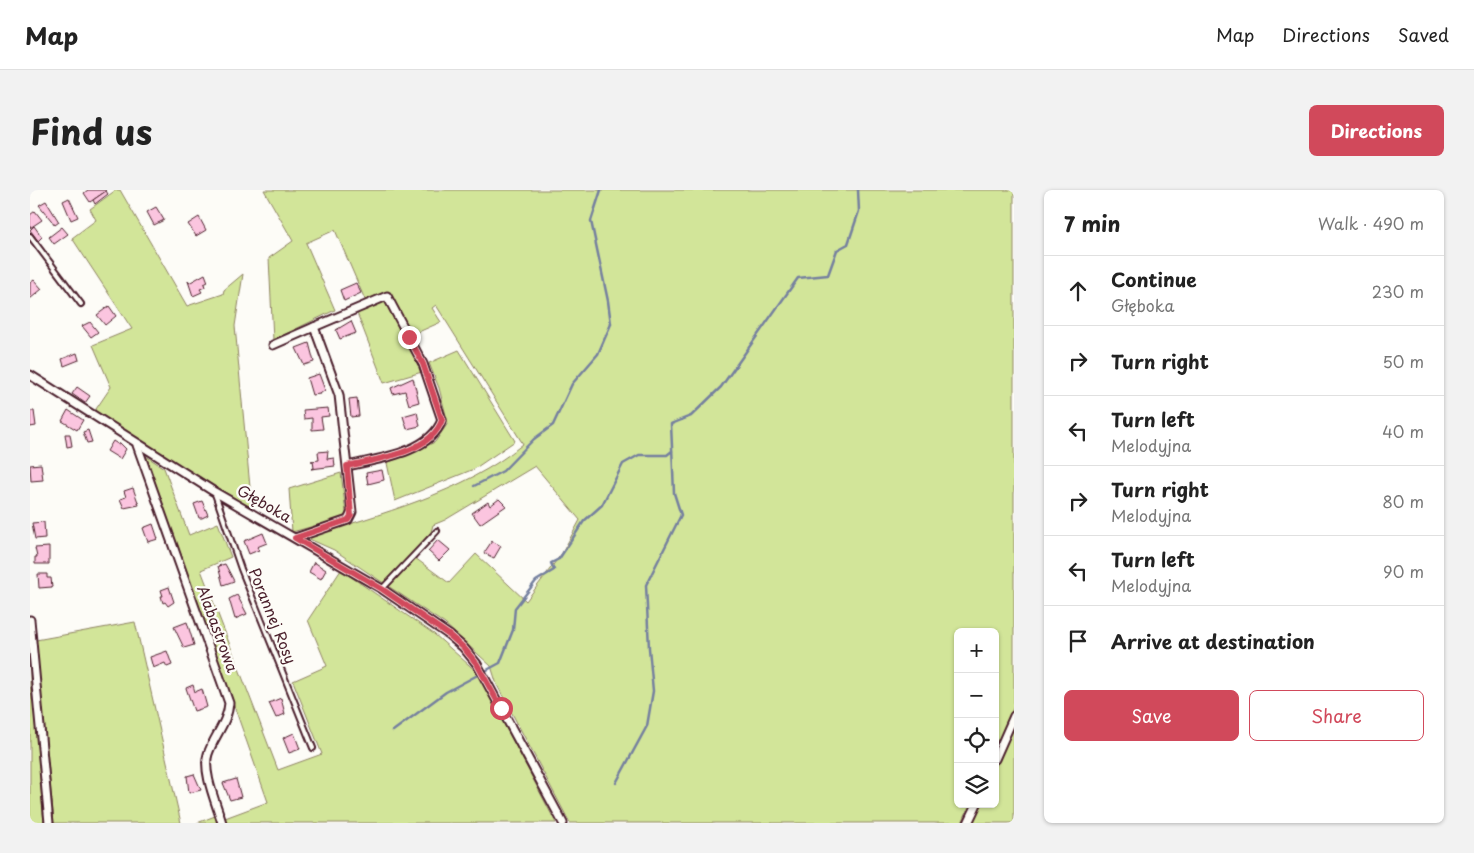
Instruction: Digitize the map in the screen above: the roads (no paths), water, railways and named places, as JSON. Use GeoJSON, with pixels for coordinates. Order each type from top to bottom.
{"type":"FeatureCollection","features":[{"type":"Feature","properties":{"kind":"street"},"geometry":{"type":"LineString","coordinates":[[273,345],[387,296],[423,364],[442,420],[434,436],[414,447],[390,456],[347,466]]}},
{"type":"Feature","properties":{"kind":"street"},"geometry":{"type":"LineString","coordinates":[[295,538],[348,520],[352,512],[340,395],[314,327]]}},
{"type":"Feature","properties":{"kind":"street","name":"Głęboka"},"geometry":{"type":"LineString","coordinates":[[30,375],[213,491],[382,589],[449,635],[472,658],[563,823]]}},
{"type":"Feature","properties":{"kind":"street","name":"Alabastrowa"},"geometry":{"type":"LineString","coordinates":[[137,444],[229,703],[228,713],[208,754],[206,766],[222,823]]}},
{"type":"Feature","properties":{"kind":"street"},"geometry":{"type":"LineString","coordinates":[[30,620],[49,823]]}},
{"type":"Feature","properties":{"kind":"street"},"geometry":{"type":"LineString","coordinates":[[999,750],[1014,716]]}},
{"type":"Feature","properties":{"kind":"street"},"geometry":{"type":"LineString","coordinates":[[968,823],[975,808]]}},
{"type":"Feature","properties":{"kind":"lane"},"geometry":{"type":"LineString","coordinates":[[30,236],[81,304]]}},
{"type":"Feature","properties":{"kind":"lane","name":"Porannej Rosy"},"geometry":{"type":"LineString","coordinates":[[213,491],[241,569],[313,748]]}},
{"type":"Feature","properties":{"kind":"lane"},"geometry":{"type":"LineString","coordinates":[[382,589],[436,531]]}},
{"type":"Feature","properties":{"kind":"waterway"},"geometry":{"type":"LineString","coordinates":[[474,486],[503,471],[534,439],[553,425],[572,384],[598,354],[611,324],[591,221],[601,190]]}},
{"type":"Feature","properties":{"kind":"waterway"},"geometry":{"type":"LineString","coordinates":[[616,783],[647,726],[653,691],[646,585],[681,515],[674,493],[671,424],[691,416],[721,387],[798,278],[828,275],[837,250],[848,244],[859,211],[858,190]]}},
{"type":"Feature","properties":{"kind":"waterway"},"geometry":{"type":"LineString","coordinates":[[393,731],[446,692],[500,663],[513,630],[515,608],[536,581],[554,570],[551,563],[559,559],[584,521],[602,505],[623,464],[639,455],[667,455],[672,451]]}}]}
